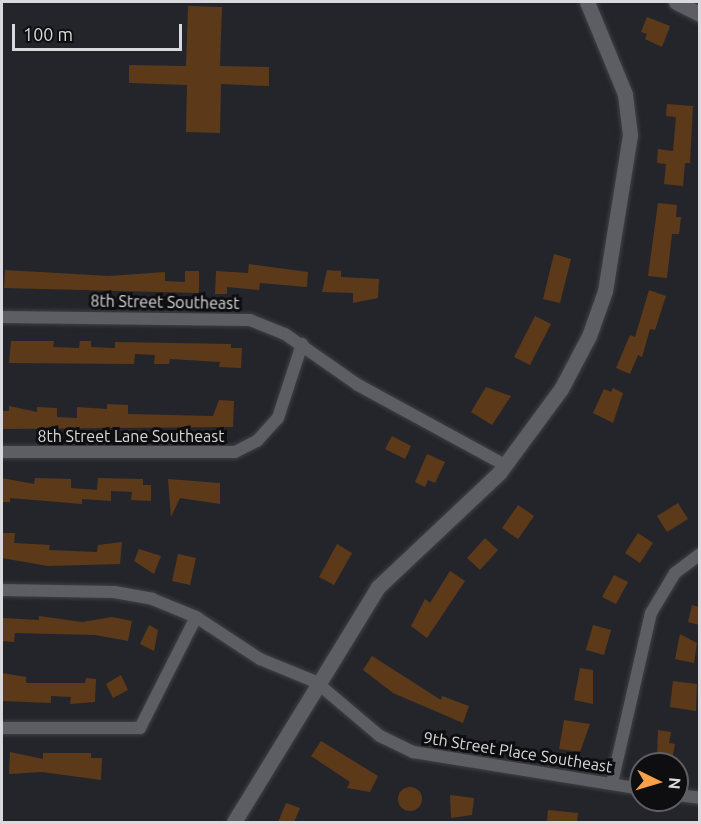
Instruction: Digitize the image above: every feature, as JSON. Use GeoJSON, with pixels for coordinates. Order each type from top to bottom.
{"type":"FeatureCollection","features":[{"type":"Feature","properties":{"kind":"street"},"geometry":{"type":"LineString","coordinates":[[234,822],[316,682],[396,567],[505,465],[576,362],[599,311],[615,241],[628,163],[628,112],[618,73],[587,2]]}},
{"type":"Feature","properties":{"kind":"street"},"geometry":{"type":"LineString","coordinates":[[676,2],[699,14]]}},
{"type":"Feature","properties":{"kind":"street","name":"8th Street Southeast"},"geometry":{"type":"LineString","coordinates":[[2,317],[250,320],[302,344],[358,385],[505,465]]}},
{"type":"Feature","properties":{"kind":"street","name":"8th Street Lane Southeast"},"geometry":{"type":"LineString","coordinates":[[2,452],[235,452],[257,441],[278,418],[302,344]]}},
{"type":"Feature","properties":{"kind":"street"},"geometry":{"type":"LineString","coordinates":[[612,783],[651,613],[675,573],[699,554]]}},
{"type":"Feature","properties":{"kind":"street","name":"9th Street Place Southeast"},"geometry":{"type":"LineString","coordinates":[[2,590],[132,594],[195,616],[260,660],[316,682],[380,736],[413,752],[629,787]]}},
{"type":"Feature","properties":{"kind":"street"},"geometry":{"type":"LineString","coordinates":[[2,728],[140,728],[195,616]]}},
{"type":"Feature","properties":{"kind":"building"},"geometry":{"type":"Polygon","coordinates":[[[188,6],[222,7],[220,66],[269,67],[269,86],[221,84],[220,133],[186,132],[187,85],[129,83],[129,65],[186,66],[188,6]]]}},
{"type":"Feature","properties":{"kind":"building"},"geometry":{"type":"Polygon","coordinates":[[[647,17],[670,26],[662,47],[645,39],[647,34],[641,32],[647,17]]]}},
{"type":"Feature","properties":{"kind":"building"},"geometry":{"type":"Polygon","coordinates":[[[667,104],[693,106],[690,163],[685,163],[683,186],[664,184],[666,164],[657,163],[658,149],[673,151],[676,117],[666,116],[667,104]]]}},
{"type":"Feature","properties":{"kind":"building"},"geometry":{"type":"Polygon","coordinates":[[[658,203],[677,205],[676,217],[681,217],[679,234],[672,234],[667,278],[648,276],[658,203]]]}},
{"type":"Feature","properties":{"kind":"building"},"geometry":{"type":"Polygon","coordinates":[[[554,254],[571,259],[560,303],[543,299],[554,254]]]}},
{"type":"Feature","properties":{"kind":"building"},"geometry":{"type":"Polygon","coordinates":[[[249,264],[308,272],[307,287],[260,283],[259,290],[227,287],[227,294],[215,294],[216,271],[248,273],[249,264]]]}},
{"type":"Feature","properties":{"kind":"building"},"geometry":{"type":"Polygon","coordinates":[[[5,270],[109,276],[165,272],[165,281],[185,282],[185,271],[199,271],[199,293],[4,288],[5,270]]]}},
{"type":"Feature","properties":{"kind":"building"},"geometry":{"type":"Polygon","coordinates":[[[327,270],[341,271],[341,277],[379,279],[378,298],[353,303],[353,293],[322,292],[327,270]]]}},
{"type":"Feature","properties":{"kind":"building"},"geometry":{"type":"Polygon","coordinates":[[[649,290],[666,296],[655,330],[650,329],[642,357],[638,355],[630,374],[616,368],[630,335],[635,337],[649,290]]]}},
{"type":"Feature","properties":{"kind":"building"},"geometry":{"type":"Polygon","coordinates":[[[535,316],[551,324],[530,365],[514,357],[535,316]]]}},
{"type":"Feature","properties":{"kind":"building"},"geometry":{"type":"Polygon","coordinates":[[[11,341],[54,341],[53,347],[79,348],[80,341],[91,341],[91,347],[115,348],[115,342],[231,344],[231,348],[242,348],[241,368],[219,367],[220,362],[170,359],[169,364],[154,364],[155,355],[135,354],[134,364],[9,363],[11,341]]]}},
{"type":"Feature","properties":{"kind":"building"},"geometry":{"type":"Polygon","coordinates":[[[486,387],[511,396],[492,425],[471,412],[486,387]]]}},
{"type":"Feature","properties":{"kind":"building"},"geometry":{"type":"Polygon","coordinates":[[[613,388],[623,393],[613,423],[593,413],[604,389],[611,392],[613,388]]]}},
{"type":"Feature","properties":{"kind":"building"},"geometry":{"type":"Polygon","coordinates":[[[219,400],[234,401],[233,427],[2,429],[2,411],[9,411],[9,406],[37,412],[37,407],[57,408],[57,417],[77,418],[77,407],[107,409],[107,404],[128,405],[128,414],[213,416],[219,400]]]}},
{"type":"Feature","properties":{"kind":"building"},"geometry":{"type":"Polygon","coordinates":[[[392,436],[411,446],[405,459],[385,449],[392,436]]]}},
{"type":"Feature","properties":{"kind":"building"},"geometry":{"type":"Polygon","coordinates":[[[427,454],[445,462],[435,483],[428,480],[425,487],[415,482],[427,454]]]}},
{"type":"Feature","properties":{"kind":"building"},"geometry":{"type":"Polygon","coordinates":[[[2,478],[34,484],[35,478],[71,479],[71,488],[97,490],[98,478],[143,479],[143,485],[151,485],[151,501],[131,500],[132,492],[111,491],[111,501],[82,499],[82,504],[10,498],[10,502],[2,502],[2,478]]]}},
{"type":"Feature","properties":{"kind":"building"},"geometry":{"type":"Polygon","coordinates":[[[168,479],[220,483],[220,504],[180,498],[171,517],[168,479]]]}},
{"type":"Feature","properties":{"kind":"building"},"geometry":{"type":"Polygon","coordinates":[[[678,503],[688,519],[667,532],[657,516],[678,503]]]}},
{"type":"Feature","properties":{"kind":"building"},"geometry":{"type":"Polygon","coordinates":[[[518,505],[534,516],[518,539],[502,528],[518,505]]]}},
{"type":"Feature","properties":{"kind":"building"},"geometry":{"type":"Polygon","coordinates":[[[2,533],[15,533],[14,543],[50,545],[49,550],[97,552],[98,545],[122,542],[120,564],[48,566],[2,558],[2,533]]]}},
{"type":"Feature","properties":{"kind":"building"},"geometry":{"type":"Polygon","coordinates":[[[638,533],[653,543],[640,563],[625,553],[638,533]]]}},
{"type":"Feature","properties":{"kind":"building"},"geometry":{"type":"Polygon","coordinates":[[[485,538],[498,550],[480,570],[467,558],[485,538]]]}},
{"type":"Feature","properties":{"kind":"building"},"geometry":{"type":"Polygon","coordinates":[[[337,544],[352,553],[334,585],[319,577],[337,544]]]}},
{"type":"Feature","properties":{"kind":"building"},"geometry":{"type":"Polygon","coordinates":[[[139,549],[161,556],[154,574],[134,561],[139,549]]]}},
{"type":"Feature","properties":{"kind":"building"},"geometry":{"type":"Polygon","coordinates":[[[178,554],[196,558],[190,585],[172,581],[178,554]]]}},
{"type":"Feature","properties":{"kind":"building"},"geometry":{"type":"Polygon","coordinates":[[[450,571],[465,581],[427,638],[411,626],[425,599],[430,603],[450,571]]]}},
{"type":"Feature","properties":{"kind":"building"},"geometry":{"type":"Polygon","coordinates":[[[614,575],[628,582],[616,604],[602,597],[614,575]]]}},
{"type":"Feature","properties":{"kind":"building"},"geometry":{"type":"Polygon","coordinates":[[[692,605],[699,607],[699,625],[688,622],[692,605]]]}},
{"type":"Feature","properties":{"kind":"building"},"geometry":{"type":"Polygon","coordinates":[[[39,616],[82,622],[112,617],[132,621],[128,641],[95,635],[15,633],[14,642],[2,641],[2,618],[39,620],[39,616]]]}},
{"type":"Feature","properties":{"kind":"building"},"geometry":{"type":"Polygon","coordinates":[[[149,625],[158,630],[154,651],[140,644],[149,625]]]}},
{"type":"Feature","properties":{"kind":"building"},"geometry":{"type":"Polygon","coordinates":[[[593,625],[611,630],[604,655],[586,650],[593,625]]]}},
{"type":"Feature","properties":{"kind":"building"},"geometry":{"type":"Polygon","coordinates":[[[680,634],[697,643],[694,663],[675,659],[680,634]]]}},
{"type":"Feature","properties":{"kind":"building"},"geometry":{"type":"Polygon","coordinates":[[[372,656],[441,700],[442,696],[469,706],[463,723],[393,693],[363,670],[372,656]]]}},
{"type":"Feature","properties":{"kind":"building"},"geometry":{"type":"Polygon","coordinates":[[[580,668],[593,670],[593,704],[574,700],[580,668]]]}},
{"type":"Feature","properties":{"kind":"building"},"geometry":{"type":"Polygon","coordinates":[[[2,673],[26,677],[26,683],[85,683],[86,678],[96,679],[95,702],[70,704],[71,697],[51,696],[51,703],[2,701],[2,673]]]}},
{"type":"Feature","properties":{"kind":"building"},"geometry":{"type":"Polygon","coordinates":[[[121,675],[128,690],[113,698],[106,684],[121,675]]]}},
{"type":"Feature","properties":{"kind":"building"},"geometry":{"type":"Polygon","coordinates":[[[673,681],[697,684],[696,711],[670,707],[673,681]]]}},
{"type":"Feature","properties":{"kind":"building"},"geometry":{"type":"Polygon","coordinates":[[[564,720],[590,724],[580,752],[559,749],[564,720]]]}},
{"type":"Feature","properties":{"kind":"building"},"geometry":{"type":"Polygon","coordinates":[[[658,730],[671,732],[669,743],[675,744],[673,752],[657,752],[658,730]]]}},
{"type":"Feature","properties":{"kind":"building"},"geometry":{"type":"Polygon","coordinates":[[[321,741],[378,776],[370,792],[347,788],[350,782],[311,756],[321,741]]]}},
{"type":"Feature","properties":{"kind":"building"},"geometry":{"type":"Polygon","coordinates":[[[10,752],[43,759],[43,753],[91,753],[91,758],[102,758],[101,780],[42,772],[9,774],[10,752]]]}},
{"type":"Feature","properties":{"kind":"building"},"geometry":{"type":"Polygon","coordinates":[[[410,787],[415,788],[421,794],[421,804],[415,810],[410,811],[405,810],[399,804],[398,799],[399,794],[405,788],[410,787]]]}},
{"type":"Feature","properties":{"kind":"building"},"geometry":{"type":"Polygon","coordinates":[[[450,795],[474,798],[472,815],[451,818],[450,795]]]}},
{"type":"Feature","properties":{"kind":"building"},"geometry":{"type":"Polygon","coordinates":[[[286,803],[300,808],[294,822],[278,822],[286,803]]]}},
{"type":"Feature","properties":{"kind":"building"},"geometry":{"type":"Polygon","coordinates":[[[548,810],[578,813],[577,822],[547,822],[548,810]]]}}]}
